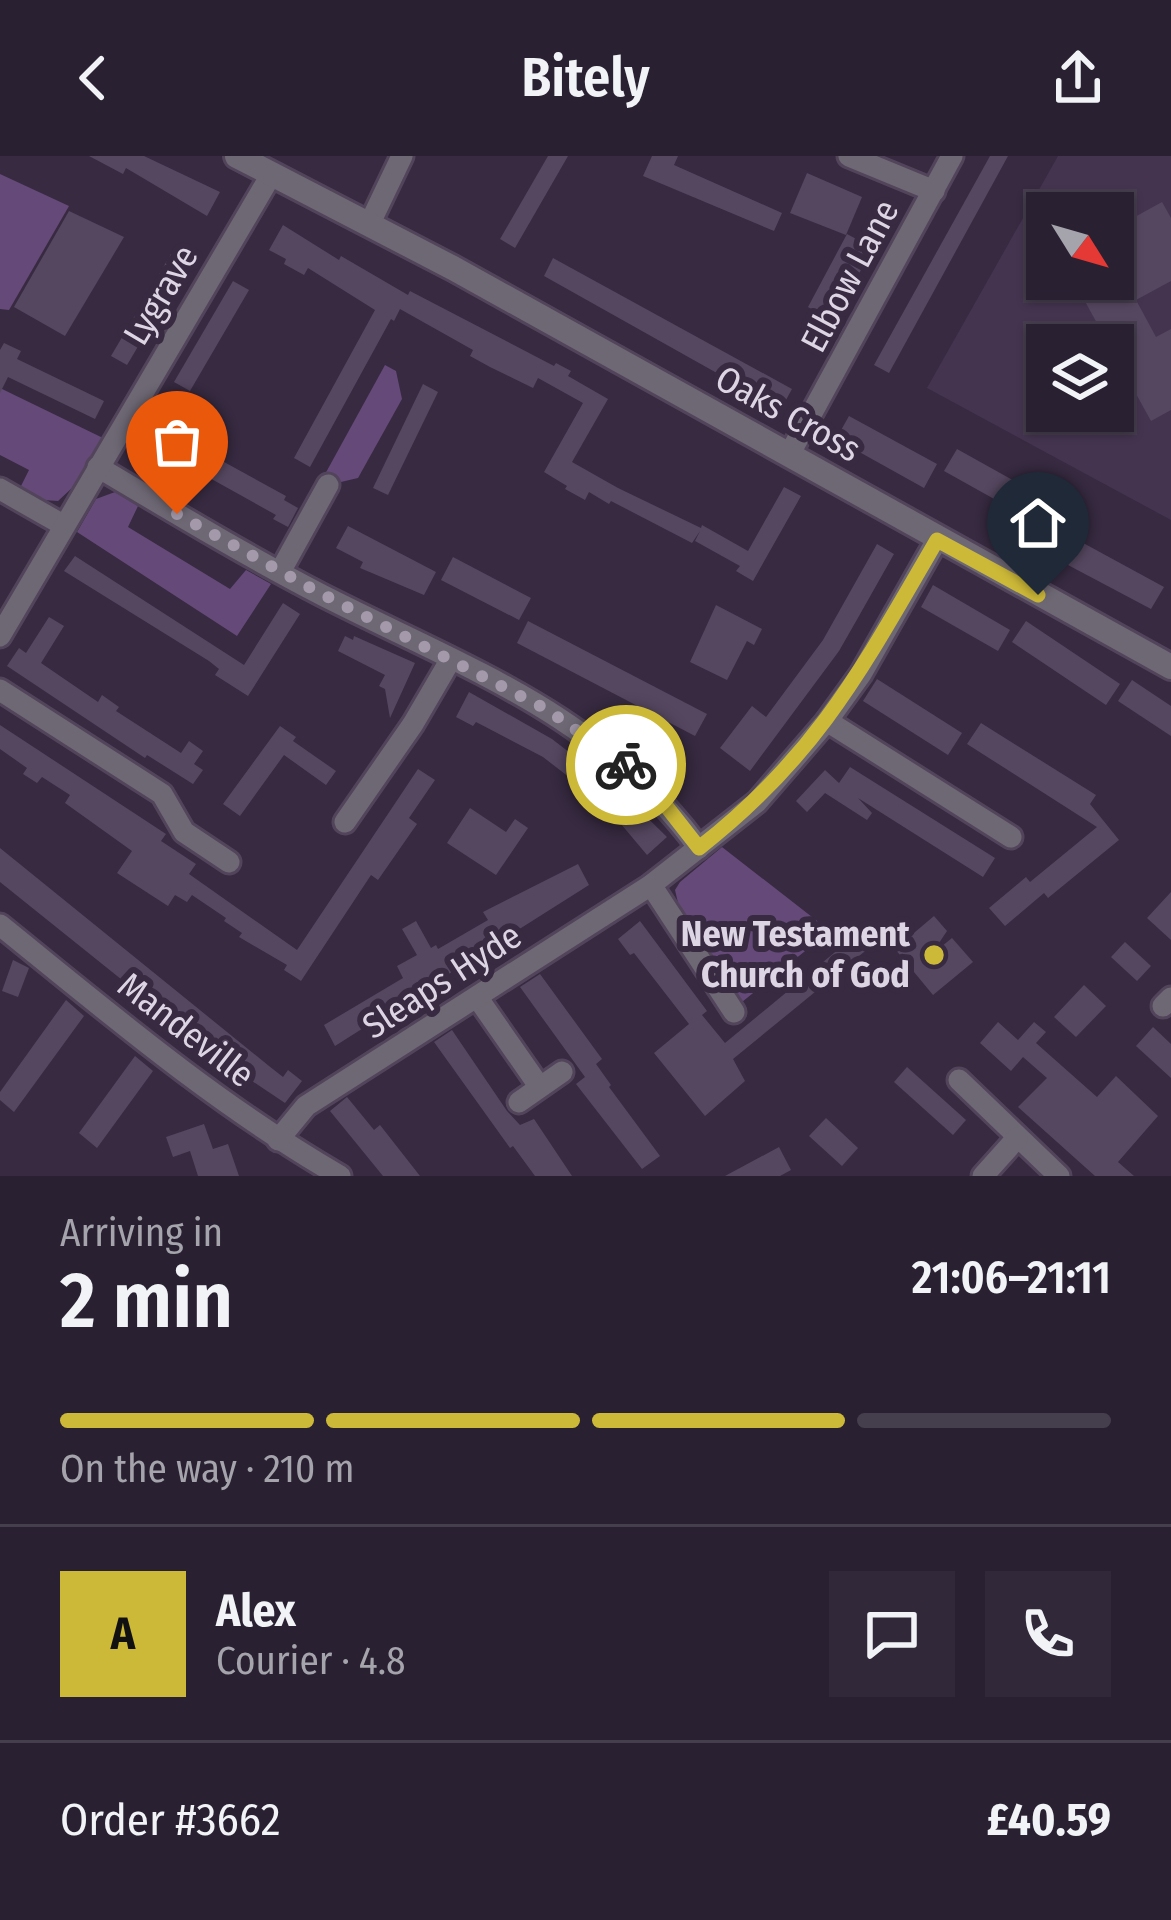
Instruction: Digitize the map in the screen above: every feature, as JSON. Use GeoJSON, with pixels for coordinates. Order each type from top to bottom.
{"type":"FeatureCollection","features":[{"type":"Feature","properties":{"kind":"street","name":"Oaks Cross"},"geometry":{"type":"LineString","coordinates":[[237,156],[369,224],[1171,667]]}},
{"type":"Feature","properties":{"kind":"street"},"geometry":{"type":"LineString","coordinates":[[369,224],[402,156]]}},
{"type":"Feature","properties":{"kind":"street","name":"Elbow Lane"},"geometry":{"type":"LineString","coordinates":[[849,156],[934,190]]}},
{"type":"Feature","properties":{"kind":"street","name":"Elbow Lane"},"geometry":{"type":"LineString","coordinates":[[789,455],[952,156]]}},
{"type":"Feature","properties":{"kind":"street","name":"Lygrave"},"geometry":{"type":"LineString","coordinates":[[0,636],[271,175]]}},
{"type":"Feature","properties":{"kind":"street"},"geometry":{"type":"LineString","coordinates":[[98,467],[280,572],[546,709],[602,745],[663,802],[699,848]]}},
{"type":"Feature","properties":{"kind":"street"},"geometry":{"type":"LineString","coordinates":[[280,572],[328,485]]}},
{"type":"Feature","properties":{"kind":"street"},"geometry":{"type":"LineString","coordinates":[[0,489],[63,525]]}},
{"type":"Feature","properties":{"kind":"street","name":"Sleaps Hyde"},"geometry":{"type":"LineString","coordinates":[[278,1140],[305,1106],[651,885],[757,802],[827,721],[877,647],[937,540]]}},
{"type":"Feature","properties":{"kind":"street"},"geometry":{"type":"LineString","coordinates":[[346,822],[451,659]]}},
{"type":"Feature","properties":{"kind":"street"},"geometry":{"type":"LineString","coordinates":[[0,689],[162,794],[184,832],[229,862]]}},
{"type":"Feature","properties":{"kind":"street"},"geometry":{"type":"LineString","coordinates":[[827,721],[1011,837]]}},
{"type":"Feature","properties":{"kind":"street"},"geometry":{"type":"LineString","coordinates":[[651,885],[734,1012]]}},
{"type":"Feature","properties":{"kind":"street","name":"Mandeville"},"geometry":{"type":"LineString","coordinates":[[0,926],[177,1069],[278,1140],[340,1176]]}},
{"type":"Feature","properties":{"kind":"street"},"geometry":{"type":"LineString","coordinates":[[477,997],[539,1086]]}},
{"type":"Feature","properties":{"kind":"street"},"geometry":{"type":"LineString","coordinates":[[520,1102],[562,1072]]}},
{"type":"Feature","properties":{"kind":"street"},"geometry":{"type":"LineString","coordinates":[[959,1080],[1059,1176]]}},
{"type":"Feature","properties":{"kind":"street"},"geometry":{"type":"LineString","coordinates":[[983,1176],[1017,1138]]}},
{"type":"Feature","properties":{"kind":"shaded area"},"geometry":{"type":"Polygon","coordinates":[[[1058,156],[1171,156],[1171,520],[927,388],[1026,213],[1026,300],[1134,300],[1134,192],[1038,192],[1058,156]]]}},
{"type":"Feature","properties":{"kind":"shaded area"},"geometry":{"type":"Polygon","coordinates":[[[0,174],[69,206],[9,310],[0,309],[0,174]]]}},
{"type":"Feature","properties":{"kind":"shaded area"},"geometry":{"type":"Polygon","coordinates":[[[385,365],[396,371],[402,399],[358,478],[328,485],[324,476],[385,365]]]}},
{"type":"Feature","properties":{"kind":"shaded area"},"geometry":{"type":"Polygon","coordinates":[[[0,388],[103,438],[72,488],[58,501],[43,500],[20,488],[29,470],[0,455],[0,388]]]}},
{"type":"Feature","properties":{"kind":"shaded area"},"geometry":{"type":"Polygon","coordinates":[[[115,492],[138,506],[128,527],[230,589],[246,570],[271,584],[237,636],[77,532],[96,499],[115,492]]]}},
{"type":"Feature","properties":{"kind":"shaded area"},"geometry":{"type":"Polygon","coordinates":[[[722,847],[830,931],[742,1002],[675,914],[679,907],[675,890],[680,882],[722,847]]]}},
{"type":"Feature","properties":{"kind":"building"},"geometry":{"type":"Polygon","coordinates":[[[89,156],[144,156],[220,192],[207,216],[126,168],[123,174],[89,156]]]}},
{"type":"Feature","properties":{"kind":"building"},"geometry":{"type":"Polygon","coordinates":[[[548,156],[568,156],[515,248],[500,239],[548,156]]]}},
{"type":"Feature","properties":{"kind":"building"},"geometry":{"type":"Polygon","coordinates":[[[652,156],[678,156],[674,165],[782,213],[774,231],[643,176],[652,156]]]}},
{"type":"Feature","properties":{"kind":"building"},"geometry":{"type":"Polygon","coordinates":[[[990,156],[1008,156],[889,373],[874,365],[990,156]]]}},
{"type":"Feature","properties":{"kind":"building"},"geometry":{"type":"Polygon","coordinates":[[[807,173],[862,197],[846,235],[790,213],[807,173]]]}},
{"type":"Feature","properties":{"kind":"building"},"geometry":{"type":"Polygon","coordinates":[[[1162,202],[1171,218],[1171,281],[1136,300],[1156,337],[1171,329],[1171,410],[1151,421],[1134,390],[1134,324],[1097,324],[1084,300],[1134,300],[1134,217],[1162,202]]]}},
{"type":"Feature","properties":{"kind":"building"},"geometry":{"type":"Polygon","coordinates":[[[69,211],[124,237],[65,336],[14,307],[69,211]]]}},
{"type":"Feature","properties":{"kind":"building"},"geometry":{"type":"Polygon","coordinates":[[[283,225],[408,295],[410,291],[571,371],[568,376],[608,399],[572,462],[618,488],[748,551],[784,487],[801,496],[753,581],[736,571],[740,566],[695,541],[700,531],[692,543],[611,501],[589,492],[585,500],[565,489],[544,472],[583,403],[538,378],[533,388],[490,367],[470,356],[473,350],[400,309],[310,467],[294,458],[375,310],[308,268],[304,275],[284,264],[286,259],[269,250],[283,225]]]}},
{"type":"Feature","properties":{"kind":"building"},"geometry":{"type":"Polygon","coordinates":[[[847,234],[873,248],[816,352],[799,343],[816,312],[808,307],[847,234]]]}},
{"type":"Feature","properties":{"kind":"building"},"geometry":{"type":"Polygon","coordinates":[[[171,254],[187,264],[127,365],[111,356],[171,254]]]}},
{"type":"Feature","properties":{"kind":"building"},"geometry":{"type":"Polygon","coordinates":[[[553,258],[792,389],[781,409],[544,276],[553,258]]]}},
{"type":"Feature","properties":{"kind":"building"},"geometry":{"type":"Polygon","coordinates":[[[233,281],[249,290],[190,391],[174,382],[233,281]]]}},
{"type":"Feature","properties":{"kind":"building"},"geometry":{"type":"Polygon","coordinates":[[[4,343],[21,351],[17,359],[104,401],[95,419],[8,377],[0,393],[4,343]]]}},
{"type":"Feature","properties":{"kind":"building"},"geometry":{"type":"Polygon","coordinates":[[[423,384],[438,392],[388,495],[373,488],[423,384]]]}},
{"type":"Feature","properties":{"kind":"building"},"geometry":{"type":"Polygon","coordinates":[[[849,416],[937,464],[924,488],[836,439],[849,416]]]}},
{"type":"Feature","properties":{"kind":"building"},"geometry":{"type":"Polygon","coordinates":[[[153,423],[286,496],[284,500],[298,508],[288,527],[273,519],[276,515],[143,441],[153,423]]]}},
{"type":"Feature","properties":{"kind":"building"},"geometry":{"type":"Polygon","coordinates":[[[957,449],[1034,492],[1021,514],[944,471],[957,449]]]}},
{"type":"Feature","properties":{"kind":"building"},"geometry":{"type":"Polygon","coordinates":[[[1030,514],[1164,587],[1151,609],[1017,538],[1030,514]]]}},
{"type":"Feature","properties":{"kind":"building"},"geometry":{"type":"Polygon","coordinates":[[[348,526],[436,572],[424,595],[360,568],[363,562],[336,548],[348,526]]]}},
{"type":"Feature","properties":{"kind":"building"},"geometry":{"type":"Polygon","coordinates":[[[877,544],[894,554],[839,651],[750,771],[720,748],[752,706],[766,717],[823,640],[877,544]]]}},
{"type":"Feature","properties":{"kind":"building"},"geometry":{"type":"Polygon","coordinates":[[[75,556],[244,665],[283,603],[300,614],[248,696],[215,675],[219,669],[209,661],[64,571],[75,556]]]}},
{"type":"Feature","properties":{"kind":"building"},"geometry":{"type":"Polygon","coordinates":[[[453,557],[531,598],[519,620],[441,580],[453,557]]]}},
{"type":"Feature","properties":{"kind":"building"},"geometry":{"type":"Polygon","coordinates":[[[933,585],[1010,630],[998,651],[921,607],[933,585]]]}},
{"type":"Feature","properties":{"kind":"building"},"geometry":{"type":"Polygon","coordinates":[[[716,605],[762,629],[754,645],[747,641],[727,680],[690,662],[716,605]]]}},
{"type":"Feature","properties":{"kind":"building"},"geometry":{"type":"Polygon","coordinates":[[[49,617],[64,626],[41,663],[98,702],[102,695],[119,707],[116,711],[181,753],[189,741],[203,751],[194,764],[203,770],[193,784],[145,758],[7,666],[19,648],[26,653],[49,617]]]}},
{"type":"Feature","properties":{"kind":"building"},"geometry":{"type":"Polygon","coordinates":[[[528,621],[707,714],[695,736],[517,643],[528,621]]]}},
{"type":"Feature","properties":{"kind":"building"},"geometry":{"type":"Polygon","coordinates":[[[1026,621],[1120,684],[1106,705],[1012,642],[1026,621]]]}},
{"type":"Feature","properties":{"kind":"building"},"geometry":{"type":"Polygon","coordinates":[[[345,636],[415,663],[390,718],[385,689],[379,686],[385,675],[338,651],[345,636]]]}},
{"type":"Feature","properties":{"kind":"building"},"geometry":{"type":"Polygon","coordinates":[[[877,679],[962,733],[948,755],[863,701],[877,679]]]}},
{"type":"Feature","properties":{"kind":"building"},"geometry":{"type":"Polygon","coordinates":[[[1132,680],[1171,706],[1171,736],[1118,701],[1132,680]]]}},
{"type":"Feature","properties":{"kind":"building"},"geometry":{"type":"Polygon","coordinates":[[[469,692],[552,739],[622,793],[667,837],[647,855],[605,805],[543,757],[476,722],[473,726],[456,717],[469,692]]]}},
{"type":"Feature","properties":{"kind":"building"},"geometry":{"type":"Polygon","coordinates":[[[981,723],[1096,795],[1090,804],[1119,840],[1005,926],[989,908],[1026,877],[1030,882],[1097,827],[967,744],[981,723]]]}},
{"type":"Feature","properties":{"kind":"building"},"geometry":{"type":"Polygon","coordinates":[[[0,725],[166,834],[161,841],[196,864],[189,874],[297,950],[418,769],[435,780],[409,818],[417,824],[378,880],[371,875],[301,981],[284,970],[287,965],[239,937],[242,933],[226,918],[192,895],[187,902],[175,895],[168,906],[117,873],[132,851],[65,803],[70,795],[42,777],[37,783],[23,774],[27,768],[0,749],[0,725]]]}},
{"type":"Feature","properties":{"kind":"building"},"geometry":{"type":"Polygon","coordinates":[[[280,726],[336,771],[326,785],[284,755],[240,816],[223,804],[280,726]]]}},
{"type":"Feature","properties":{"kind":"building"},"geometry":{"type":"Polygon","coordinates":[[[850,767],[995,858],[983,877],[858,798],[872,813],[867,820],[825,793],[807,812],[796,801],[825,770],[839,783],[850,767]]]}},
{"type":"Feature","properties":{"kind":"building"},"geometry":{"type":"Polygon","coordinates":[[[470,808],[506,832],[515,819],[528,828],[496,875],[447,843],[470,808]]]}},
{"type":"Feature","properties":{"kind":"building"},"geometry":{"type":"Polygon","coordinates":[[[0,848],[283,1077],[288,1070],[302,1081],[285,1103],[228,1065],[0,882],[0,848]]]}},
{"type":"Feature","properties":{"kind":"building"},"geometry":{"type":"Polygon","coordinates":[[[578,864],[589,885],[335,1046],[324,1025],[403,978],[397,966],[417,955],[402,929],[416,921],[431,948],[436,945],[438,949],[488,920],[483,912],[578,864]]]}},
{"type":"Feature","properties":{"kind":"building"},"geometry":{"type":"Polygon","coordinates":[[[1171,892],[1171,940],[1147,918],[1171,892]]]}},
{"type":"Feature","properties":{"kind":"building","name":"New Testament Church of God"},"geometry":{"type":"Polygon","coordinates":[[[934,916],[947,931],[931,955],[952,938],[973,962],[933,995],[895,949],[934,916]]]}},
{"type":"Feature","properties":{"kind":"building"},"geometry":{"type":"Polygon","coordinates":[[[640,921],[725,1043],[863,929],[875,943],[733,1059],[745,1081],[705,1116],[654,1053],[689,1024],[618,939],[640,921]]]}},
{"type":"Feature","properties":{"kind":"building"},"geometry":{"type":"Polygon","coordinates":[[[1125,942],[1151,966],[1137,981],[1111,957],[1125,942]]]}},
{"type":"Feature","properties":{"kind":"building"},"geometry":{"type":"Polygon","coordinates":[[[13,960],[29,968],[18,997],[2,991],[13,960]]]}},
{"type":"Feature","properties":{"kind":"building"},"geometry":{"type":"Polygon","coordinates":[[[540,974],[602,1059],[596,1064],[609,1087],[660,1156],[642,1169],[576,1084],[585,1077],[520,987],[540,974]]]}},
{"type":"Feature","properties":{"kind":"building"},"geometry":{"type":"Polygon","coordinates":[[[1084,985],[1106,1006],[1076,1037],[1054,1017],[1084,985]]]}},
{"type":"Feature","properties":{"kind":"building"},"geometry":{"type":"Polygon","coordinates":[[[66,1000],[84,1016],[14,1112],[0,1100],[0,1092],[66,1000]]]}},
{"type":"Feature","properties":{"kind":"building"},"geometry":{"type":"Polygon","coordinates":[[[998,1022],[1018,1040],[1034,1022],[1046,1032],[1036,1043],[1097,1097],[1116,1076],[1158,1116],[1118,1162],[1134,1176],[1095,1176],[1018,1107],[1047,1078],[1023,1057],[1011,1071],[980,1043],[998,1022]]]}},
{"type":"Feature","properties":{"kind":"building"},"geometry":{"type":"Polygon","coordinates":[[[1153,1027],[1171,1044],[1171,1078],[1136,1046],[1153,1027]]]}},
{"type":"Feature","properties":{"kind":"building"},"geometry":{"type":"Polygon","coordinates":[[[452,1030],[507,1111],[520,1125],[534,1119],[572,1176],[535,1176],[510,1148],[434,1042],[452,1030]]]}},
{"type":"Feature","properties":{"kind":"building"},"geometry":{"type":"Polygon","coordinates":[[[135,1056],[153,1071],[97,1148],[79,1133],[135,1056]]]}},
{"type":"Feature","properties":{"kind":"building"},"geometry":{"type":"Polygon","coordinates":[[[907,1067],[966,1120],[953,1135],[894,1082],[907,1067]]]}},
{"type":"Feature","properties":{"kind":"building"},"geometry":{"type":"Polygon","coordinates":[[[347,1097],[374,1130],[380,1125],[420,1176],[383,1176],[330,1111],[347,1097]]]}},
{"type":"Feature","properties":{"kind":"building"},"geometry":{"type":"Polygon","coordinates":[[[826,1118],[858,1148],[842,1166],[809,1136],[826,1118]]]}},
{"type":"Feature","properties":{"kind":"building"},"geometry":{"type":"Polygon","coordinates":[[[204,1124],[213,1149],[228,1144],[239,1176],[198,1176],[190,1151],[173,1157],[166,1137],[204,1124]]]}},
{"type":"Feature","properties":{"kind":"building"},"geometry":{"type":"Polygon","coordinates":[[[779,1147],[791,1170],[780,1176],[725,1176],[779,1147]]]}},
{"type":"Feature","properties":{"kind":"way so far"},"geometry":{"type":"LineString","coordinates":[[177,514],[546,709],[626,765]]}},
{"type":"Feature","properties":{"kind":"place","name":"New Testament Church of God"},"geometry":{"type":"Point","coordinates":[934,955]}},
{"type":"Feature","properties":{"kind":"route"},"geometry":{"type":"LineString","coordinates":[[626,765],[699,848],[757,802],[827,721],[861,674],[937,540],[1038,595]]}}]}
